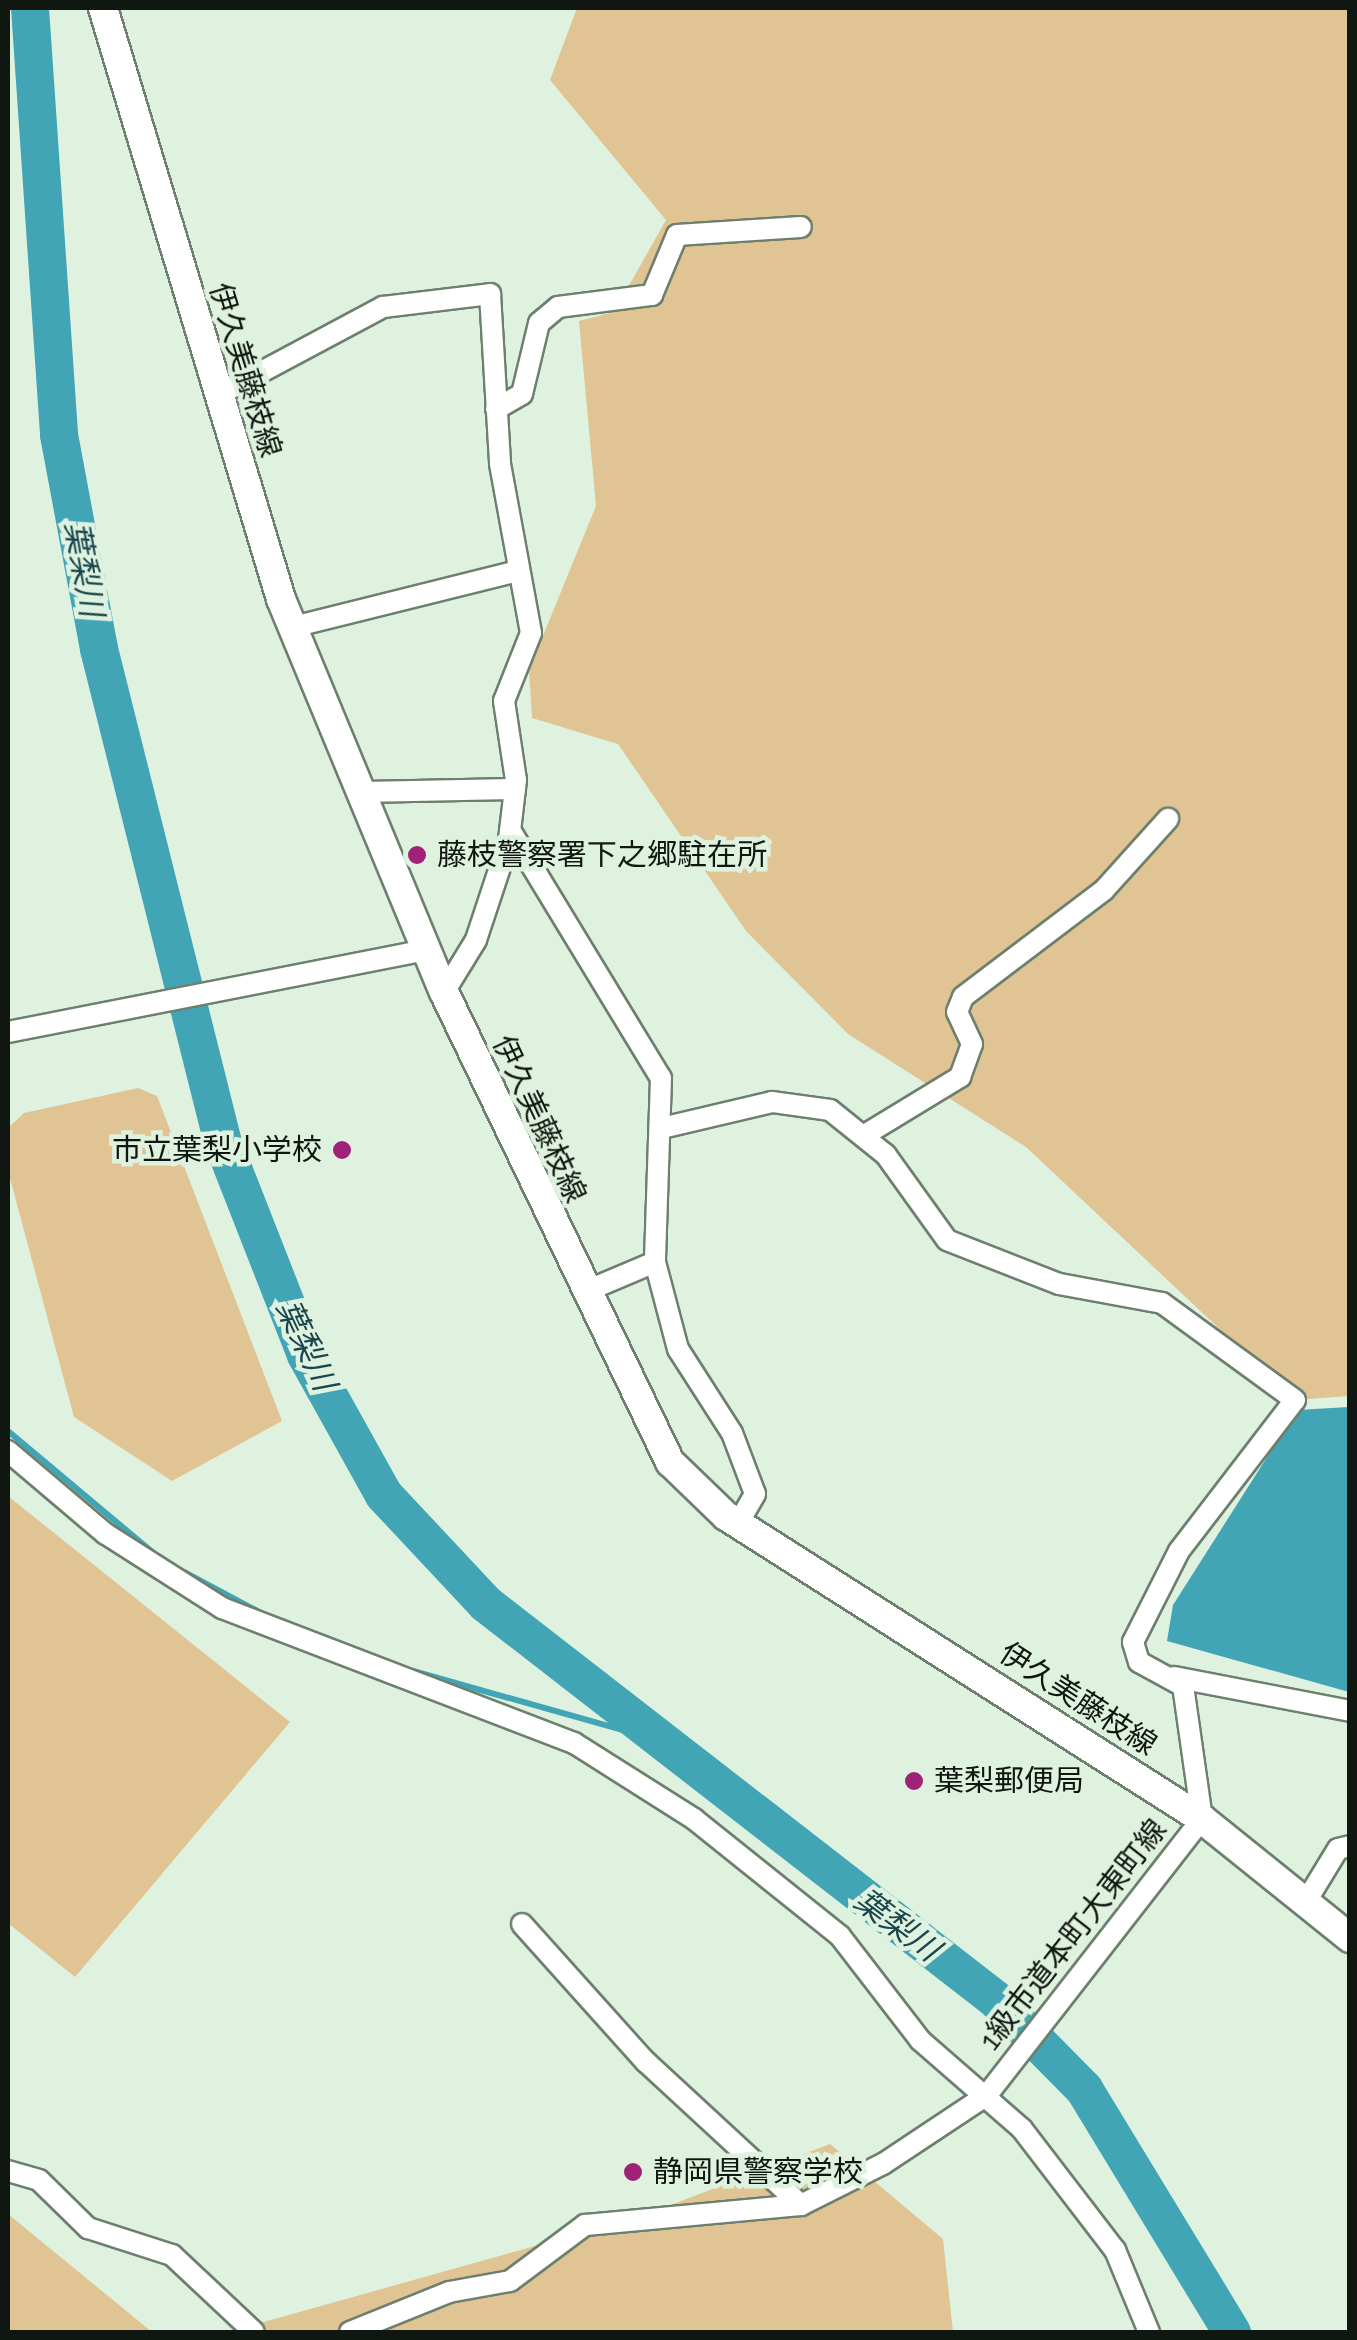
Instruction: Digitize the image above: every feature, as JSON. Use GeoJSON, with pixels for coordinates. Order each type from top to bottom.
{"type":"FeatureCollection","features":[{"type":"Feature","properties":{"kind":"main road","name":"伊久美藤枝線"},"geometry":{"type":"LineString","coordinates":[[103,8],[293,627],[444,992],[584,1292],[670,1462],[738,1524],[1202,1819],[1350,1938]]}},
{"type":"Feature","properties":{"kind":"street"},"geometry":{"type":"LineString","coordinates":[[496,408],[522,394],[539,323],[558,307],[652,295],[677,236],[801,227]]}},
{"type":"Feature","properties":{"kind":"street"},"geometry":{"type":"LineString","coordinates":[[220,394],[383,307],[490,294],[496,408],[517,570],[531,633],[504,701],[515,789],[510,830],[476,940],[444,992]]}},
{"type":"Feature","properties":{"kind":"street"},"geometry":{"type":"LineString","coordinates":[[293,627],[517,570]]}},
{"type":"Feature","properties":{"kind":"street"},"geometry":{"type":"LineString","coordinates":[[360,792],[515,789]]}},
{"type":"Feature","properties":{"kind":"street"},"geometry":{"type":"LineString","coordinates":[[863,1136],[960,1077],[972,1044],[957,1012],[963,998],[1104,890],[1168,819]]}},
{"type":"Feature","properties":{"kind":"street"},"geometry":{"type":"LineString","coordinates":[[510,830],[661,1078],[655,1262],[678,1350],[747,1470],[754,1494],[738,1524]]}},
{"type":"Feature","properties":{"kind":"street"},"geometry":{"type":"LineString","coordinates":[[8,1032],[427,950]]}},
{"type":"Feature","properties":{"kind":"street"},"geometry":{"type":"LineString","coordinates":[[662,1128],[804,1102],[863,1136],[927,1219],[976,1258],[1162,1304],[1294,1400],[1179,1551],[1138,1624],[1139,1662],[1174,1677],[1350,1711]]}},
{"type":"Feature","properties":{"kind":"street"},"geometry":{"type":"LineString","coordinates":[[584,1292],[655,1262]]}},
{"type":"Feature","properties":{"kind":"street"},"geometry":{"type":"LineString","coordinates":[[8,1451],[106,1534],[222,1608],[574,1743],[638,1781],[840,1936],[920,2040],[987,2095],[883,2164],[801,2204],[585,2225],[510,2281],[448,2292],[350,2332]]}},
{"type":"Feature","properties":{"kind":"street"},"geometry":{"type":"LineString","coordinates":[[1174,1677],[1200,1763],[1202,1819]]}},
{"type":"Feature","properties":{"kind":"street","name":"1級市道本町大東町線"},"geometry":{"type":"LineString","coordinates":[[1149,2332],[1114,2250],[1076,2193],[987,2095],[1202,1819]]}},
{"type":"Feature","properties":{"kind":"street"},"geometry":{"type":"LineString","coordinates":[[1305,1903],[1338,1849],[1350,1846]]}},
{"type":"Feature","properties":{"kind":"street"},"geometry":{"type":"LineString","coordinates":[[522,1924],[646,2062],[801,2204]]}},
{"type":"Feature","properties":{"kind":"street"},"geometry":{"type":"LineString","coordinates":[[8,2172],[39,2180],[88,2228],[172,2255],[254,2332]]}},
{"type":"Feature","properties":{"kind":"shaded area"},"geometry":{"type":"Polygon","coordinates":[[[577,8],[1349,8],[1349,1396],[1295,1400],[1026,1147],[848,1034],[746,931],[618,744],[532,718],[529,670],[596,506],[579,321],[614,312],[666,220],[550,80],[577,8]]]}},
{"type":"Feature","properties":{"kind":"shaded area"},"geometry":{"type":"Polygon","coordinates":[[[138,1088],[157,1096],[282,1421],[172,1481],[74,1417],[8,1171],[8,1128],[24,1113],[138,1088]]]}},
{"type":"Feature","properties":{"kind":"shaded area"},"geometry":{"type":"Polygon","coordinates":[[[8,1496],[290,1722],[75,1977],[8,1923],[8,1496]]]}},
{"type":"Feature","properties":{"kind":"shaded area"},"geometry":{"type":"Polygon","coordinates":[[[830,2144],[943,2239],[953,2332],[228,2332],[642,2216],[830,2144]]]}},
{"type":"Feature","properties":{"kind":"shaded area"},"geometry":{"type":"Polygon","coordinates":[[[8,2214],[152,2332],[8,2332],[8,2214]]]}},
{"type":"Feature","properties":{"kind":"water"},"geometry":{"type":"Polygon","coordinates":[[[1349,1407],[1349,1692],[1167,1641],[1173,1605],[1297,1410],[1349,1407]]]}},
{"type":"Feature","properties":{"kind":"waterway","name":"葉梨川"},"geometry":{"type":"LineString","coordinates":[[30,8],[59,435],[99,649],[223,1143],[306,1355],[384,1495],[486,1604],[995,1999],[1084,2089],[1232,2332]]}},
{"type":"Feature","properties":{"kind":"waterway"},"geometry":{"type":"LineString","coordinates":[[8,1431],[152,1552]]}},
{"type":"Feature","properties":{"kind":"waterway"},"geometry":{"type":"LineString","coordinates":[[184,1572],[261,1613]]}},
{"type":"Feature","properties":{"kind":"waterway"},"geometry":{"type":"LineString","coordinates":[[413,1671],[648,1737]]}},
{"type":"Feature","properties":{"kind":"place","name":"藤枝警察署下之郷駐在所"},"geometry":{"type":"Point","coordinates":[417,855]}},
{"type":"Feature","properties":{"kind":"place","name":"市立葉梨小学校"},"geometry":{"type":"Point","coordinates":[342,1150]}},
{"type":"Feature","properties":{"kind":"place","name":"葉梨郵便局"},"geometry":{"type":"Point","coordinates":[914,1781]}},
{"type":"Feature","properties":{"kind":"place","name":"静岡県警察学校"},"geometry":{"type":"Point","coordinates":[633,2172]}}]}
